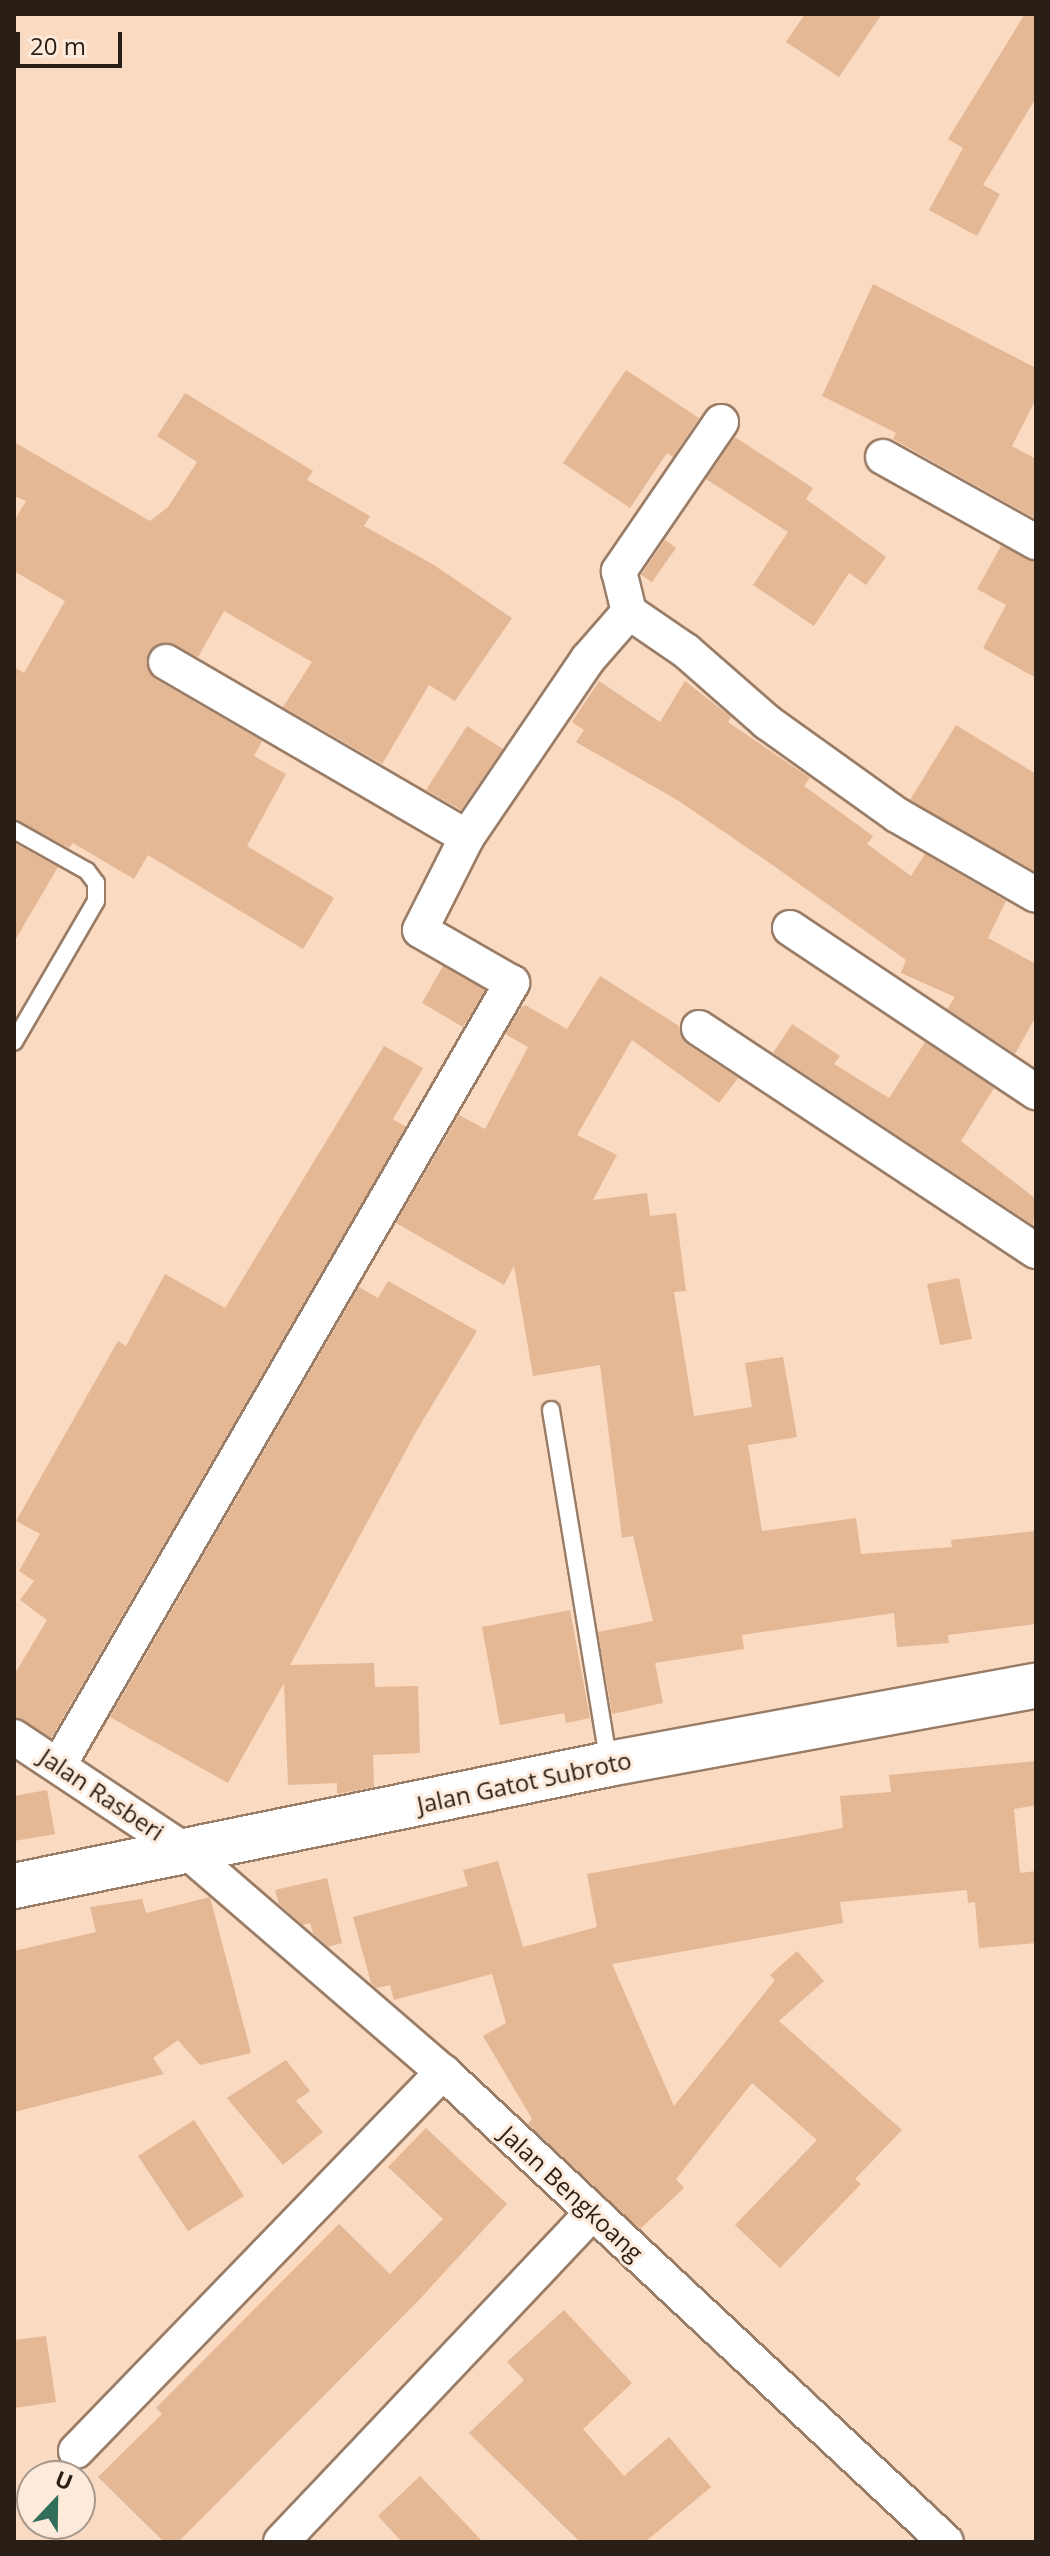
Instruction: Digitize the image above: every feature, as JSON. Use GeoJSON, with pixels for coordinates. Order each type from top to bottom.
{"type":"FeatureCollection","features":[{"type":"Feature","properties":{"kind":"main road","name":"Jalan Gatot Subroto"},"geometry":{"type":"LineString","coordinates":[[14,1886],[190,1854],[609,1764],[1036,1686]]}},
{"type":"Feature","properties":{"kind":"street"},"geometry":{"type":"LineString","coordinates":[[721,422],[619,571],[629,612],[686,651],[767,722],[897,815],[1036,895]]}},
{"type":"Feature","properties":{"kind":"street"},"geometry":{"type":"LineString","coordinates":[[883,457],[1036,542]]}},
{"type":"Feature","properties":{"kind":"street"},"geometry":{"type":"LineString","coordinates":[[60,1763],[512,983],[420,930],[467,837],[588,659],[629,612]]}},
{"type":"Feature","properties":{"kind":"street"},"geometry":{"type":"LineString","coordinates":[[166,662],[467,837]]}},
{"type":"Feature","properties":{"kind":"street"},"geometry":{"type":"LineString","coordinates":[[790,928],[1036,1092]]}},
{"type":"Feature","properties":{"kind":"street"},"geometry":{"type":"LineString","coordinates":[[699,1028],[1036,1251]]}},
{"type":"Feature","properties":{"kind":"street","name":"Jalan Rasberi"},"geometry":{"type":"LineString","coordinates":[[14,1737],[60,1763],[190,1854]]}},
{"type":"Feature","properties":{"kind":"street","name":"Jalan Bengkoang"},"geometry":{"type":"LineString","coordinates":[[190,1854],[443,2072],[946,2542]]}},
{"type":"Feature","properties":{"kind":"street"},"geometry":{"type":"LineString","coordinates":[[76,2451],[443,2072]]}},
{"type":"Feature","properties":{"kind":"street"},"geometry":{"type":"LineString","coordinates":[[281,2542],[593,2212]]}},
{"type":"Feature","properties":{"kind":"lane"},"geometry":{"type":"LineString","coordinates":[[14,830],[87,871],[96,883],[96,901],[14,1042]]}},
{"type":"Feature","properties":{"kind":"lane"},"geometry":{"type":"LineString","coordinates":[[551,1410],[609,1764]]}},
{"type":"Feature","properties":{"kind":"building"},"geometry":{"type":"Polygon","coordinates":[[[805,14],[882,14],[839,77],[786,42],[805,14]]]}},
{"type":"Feature","properties":{"kind":"building"},"geometry":{"type":"Polygon","coordinates":[[[1025,14],[1036,14],[1036,98],[983,185],[1000,194],[977,236],[929,210],[963,148],[948,139],[1025,14]]]}},
{"type":"Feature","properties":{"kind":"building"},"geometry":{"type":"Polygon","coordinates":[[[873,284],[1036,368],[1036,399],[1012,446],[1036,459],[1036,519],[893,439],[896,433],[822,396],[873,284]]]}},
{"type":"Feature","properties":{"kind":"building"},"geometry":{"type":"Polygon","coordinates":[[[626,370],[699,418],[673,457],[667,453],[630,508],[563,463],[626,370]]]}},
{"type":"Feature","properties":{"kind":"building"},"geometry":{"type":"Polygon","coordinates":[[[185,393],[313,471],[307,480],[370,516],[364,526],[434,565],[512,618],[455,701],[429,685],[382,764],[283,707],[312,662],[224,611],[198,657],[167,642],[149,651],[146,663],[155,679],[262,741],[254,756],[286,774],[247,846],[334,898],[303,949],[148,855],[134,879],[73,843],[69,848],[14,819],[14,667],[24,673],[65,601],[14,571],[14,521],[26,501],[14,496],[14,442],[150,521],[168,507],[197,462],[157,436],[185,393]]]}},
{"type":"Feature","properties":{"kind":"building"},"geometry":{"type":"Polygon","coordinates":[[[735,437],[813,488],[806,499],[886,557],[866,585],[849,573],[814,626],[753,585],[788,532],[706,479],[735,437]]]}},
{"type":"Feature","properties":{"kind":"building"},"geometry":{"type":"Polygon","coordinates":[[[665,540],[676,548],[652,582],[641,575],[665,540]]]}},
{"type":"Feature","properties":{"kind":"building"},"geometry":{"type":"Polygon","coordinates":[[[1001,546],[1036,562],[1036,678],[983,648],[1006,605],[977,589],[1001,546]]]}},
{"type":"Feature","properties":{"kind":"building"},"geometry":{"type":"Polygon","coordinates":[[[599,681],[660,722],[685,681],[731,717],[728,722],[810,778],[804,786],[873,836],[867,844],[911,876],[925,854],[1006,901],[988,938],[1036,964],[1036,1016],[1015,1054],[947,1009],[955,997],[901,973],[906,960],[771,864],[679,801],[576,742],[584,730],[572,722],[599,681]]]}},
{"type":"Feature","properties":{"kind":"building"},"geometry":{"type":"Polygon","coordinates":[[[956,725],[1036,774],[1036,872],[910,800],[956,725]]]}},
{"type":"Feature","properties":{"kind":"building"},"geometry":{"type":"Polygon","coordinates":[[[467,726],[503,749],[461,810],[426,790],[467,726]]]}},
{"type":"Feature","properties":{"kind":"building"},"geometry":{"type":"Polygon","coordinates":[[[14,843],[58,867],[14,942],[14,843]]]}},
{"type":"Feature","properties":{"kind":"building"},"geometry":{"type":"Polygon","coordinates":[[[443,966],[485,990],[463,1027],[422,1003],[443,966]]]}},
{"type":"Feature","properties":{"kind":"building"},"geometry":{"type":"Polygon","coordinates":[[[600,976],[679,1026],[688,1045],[738,1078],[719,1103],[632,1040],[577,1135],[617,1155],[593,1200],[647,1193],[650,1216],[676,1213],[686,1291],[674,1292],[694,1416],[752,1407],[745,1363],[783,1357],[797,1437],[748,1445],[762,1531],[856,1518],[861,1554],[952,1547],[951,1540],[1036,1531],[1036,1624],[948,1635],[949,1643],[897,1647],[894,1613],[742,1635],[744,1649],[655,1663],[663,1703],[612,1714],[598,1632],[653,1621],[633,1536],[622,1538],[600,1365],[533,1376],[514,1266],[504,1285],[396,1223],[459,1115],[485,1129],[528,1047],[505,1034],[521,1008],[525,1005],[567,1029],[600,976]]]}},
{"type":"Feature","properties":{"kind":"building"},"geometry":{"type":"Polygon","coordinates":[[[792,1024],[840,1056],[834,1064],[889,1098],[925,1042],[994,1088],[961,1141],[1036,1199],[1033,1225],[773,1053],[792,1024]]]}},
{"type":"Feature","properties":{"kind":"building"},"geometry":{"type":"Polygon","coordinates":[[[384,1046],[423,1068],[393,1119],[406,1127],[51,1738],[14,1716],[14,1675],[47,1620],[20,1600],[34,1581],[19,1571],[40,1534],[16,1521],[118,1341],[126,1346],[165,1274],[225,1308],[384,1046]]]}},
{"type":"Feature","properties":{"kind":"building"},"geometry":{"type":"Polygon","coordinates":[[[959,1278],[972,1339],[940,1345],[927,1284],[959,1278]]]}},
{"type":"Feature","properties":{"kind":"building"},"geometry":{"type":"Polygon","coordinates":[[[388,1281],[477,1331],[417,1430],[290,1665],[374,1663],[375,1687],[418,1686],[420,1753],[373,1755],[374,1787],[337,1794],[337,1783],[288,1785],[284,1683],[228,1783],[110,1717],[359,1287],[378,1298],[388,1281]]]}},
{"type":"Feature","properties":{"kind":"building"},"geometry":{"type":"Polygon","coordinates":[[[570,1610],[590,1718],[566,1723],[564,1713],[500,1725],[482,1627],[570,1610]]]}},
{"type":"Feature","properties":{"kind":"building"},"geometry":{"type":"Polygon","coordinates":[[[1036,1761],[1036,1805],[1014,1809],[1020,1873],[1036,1871],[1036,1943],[979,1948],[975,1902],[968,1903],[967,1890],[840,1902],[843,1923],[612,1964],[674,2106],[775,1980],[770,1975],[797,1951],[824,1981],[779,2021],[902,2130],[855,2179],[861,2184],[780,2268],[735,2225],[817,2140],[752,2083],[676,2179],[684,2188],[640,2229],[528,2124],[532,2119],[483,2036],[506,2023],[492,1974],[394,2000],[390,1985],[376,1988],[371,1983],[353,1917],[468,1886],[463,1870],[498,1861],[523,1947],[597,1927],[587,1874],[843,1828],[840,1796],[891,1792],[889,1775],[1036,1761]]]}},
{"type":"Feature","properties":{"kind":"building"},"geometry":{"type":"Polygon","coordinates":[[[47,1790],[55,1834],[14,1841],[14,1796],[47,1790]]]}},
{"type":"Feature","properties":{"kind":"building"},"geometry":{"type":"Polygon","coordinates":[[[327,1878],[342,1943],[328,1947],[313,1933],[310,1923],[303,1925],[279,1904],[275,1890],[327,1878]]]}},
{"type":"Feature","properties":{"kind":"building"},"geometry":{"type":"Polygon","coordinates":[[[210,1897],[251,2053],[200,2065],[178,2040],[153,2058],[164,2074],[14,2112],[14,1951],[96,1932],[90,1907],[142,1899],[146,1913],[210,1897]]]}},
{"type":"Feature","properties":{"kind":"building"},"geometry":{"type":"Polygon","coordinates":[[[286,2060],[310,2091],[296,2101],[323,2132],[283,2165],[227,2098],[286,2060]]]}},
{"type":"Feature","properties":{"kind":"building"},"geometry":{"type":"Polygon","coordinates":[[[194,2120],[244,2196],[188,2231],[138,2156],[194,2120]]]}},
{"type":"Feature","properties":{"kind":"building"},"geometry":{"type":"Polygon","coordinates":[[[426,2128],[507,2204],[418,2301],[178,2542],[164,2542],[98,2477],[162,2414],[156,2408],[339,2224],[390,2274],[443,2219],[388,2167],[426,2128]]]}},
{"type":"Feature","properties":{"kind":"building"},"geometry":{"type":"Polygon","coordinates":[[[564,2310],[632,2383],[583,2429],[624,2476],[669,2437],[711,2487],[645,2542],[580,2542],[469,2433],[524,2380],[507,2362],[564,2310]]]}},
{"type":"Feature","properties":{"kind":"building"},"geometry":{"type":"Polygon","coordinates":[[[46,2336],[56,2402],[14,2408],[14,2340],[46,2336]]]}},
{"type":"Feature","properties":{"kind":"building"},"geometry":{"type":"Polygon","coordinates":[[[420,2476],[483,2542],[402,2542],[378,2516],[420,2476]]]}}]}
